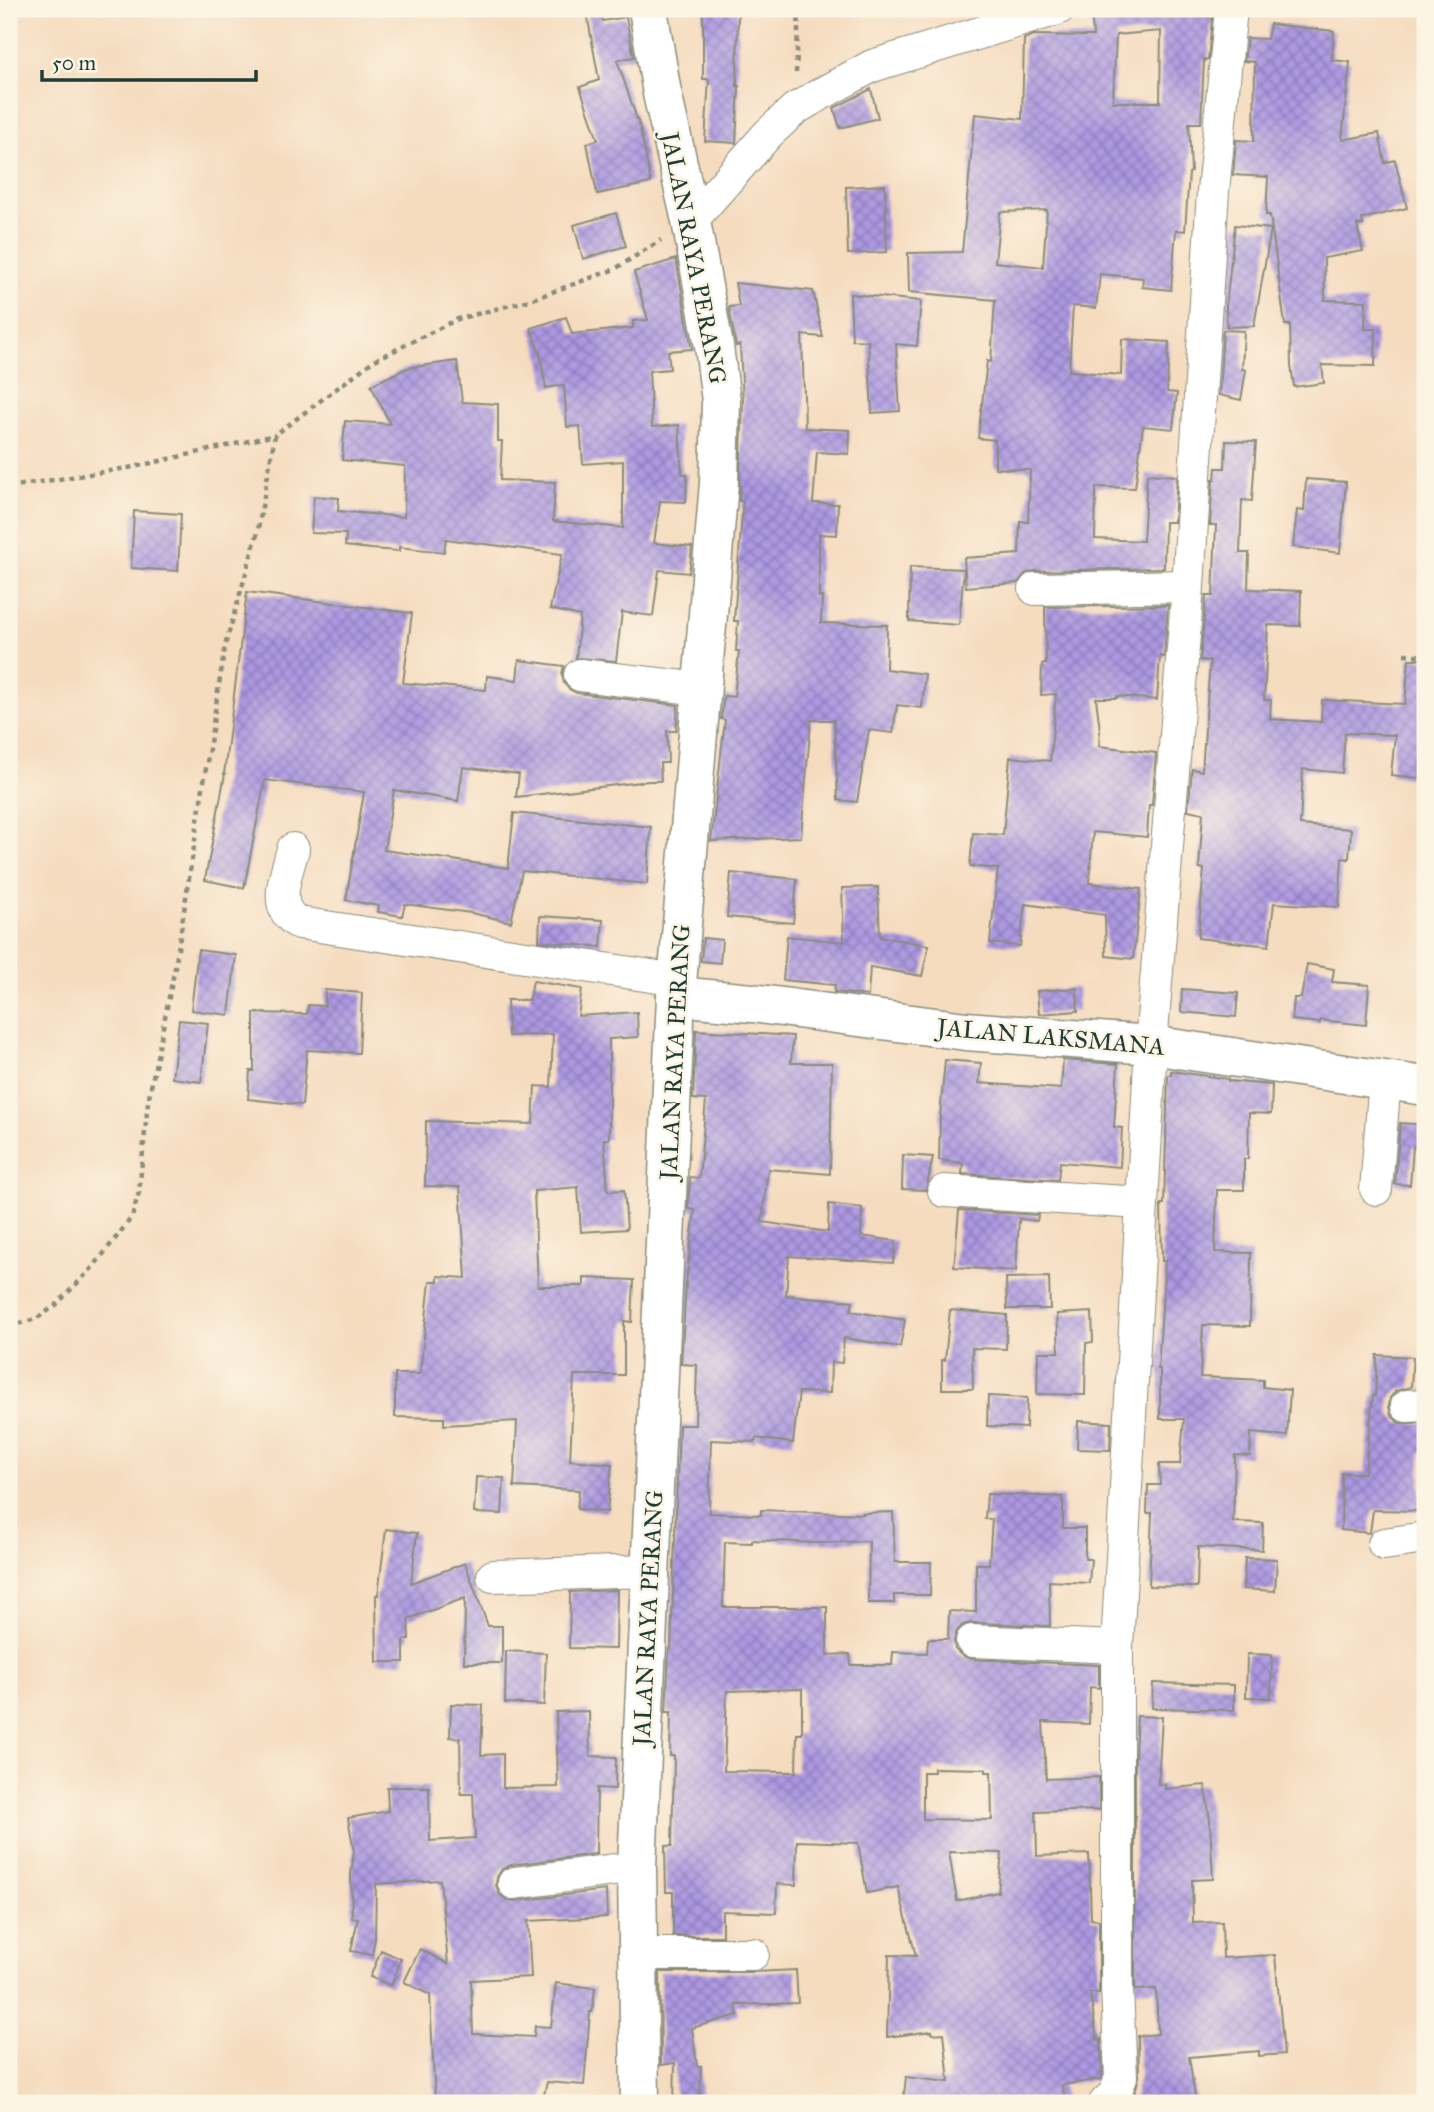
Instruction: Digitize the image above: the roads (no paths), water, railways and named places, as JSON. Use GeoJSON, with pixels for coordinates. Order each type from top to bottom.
{"type":"FeatureCollection","features":[{"type":"Feature","properties":{"kind":"main road","name":"JALAN RAYA PERANG"},"geometry":{"type":"LineString","coordinates":[[640,2103],[637,1867],[649,1571],[677,988],[719,483],[721,401],[691,220],[662,93],[648,9]]}},
{"type":"Feature","properties":{"kind":"main road","name":"JALAN LAKSMANA"},"geometry":{"type":"LineString","coordinates":[[677,988],[752,1003],[966,1031],[1151,1045],[1425,1086]]}},
{"type":"Feature","properties":{"kind":"street"},"geometry":{"type":"LineString","coordinates":[[691,220],[768,134],[795,109],[872,66],[1058,9]]}},
{"type":"Feature","properties":{"kind":"street"},"geometry":{"type":"LineString","coordinates":[[1105,2103],[1115,2094],[1121,2077],[1117,1989],[1117,1647],[1151,1045],[1188,586],[1213,191],[1231,9]]}},
{"type":"Feature","properties":{"kind":"street"},"geometry":{"type":"LineString","coordinates":[[1035,589],[1188,586]]}},
{"type":"Feature","properties":{"kind":"street"},"geometry":{"type":"LineString","coordinates":[[580,675],[702,689]]}},
{"type":"Feature","properties":{"kind":"street"},"geometry":{"type":"LineString","coordinates":[[293,849],[282,904],[293,920],[299,923],[677,988]]}},
{"type":"Feature","properties":{"kind":"street"},"geometry":{"type":"LineString","coordinates":[[1376,1189],[1385,1079]]}},
{"type":"Feature","properties":{"kind":"street"},"geometry":{"type":"LineString","coordinates":[[944,1191],[1142,1203]]}},
{"type":"Feature","properties":{"kind":"street"},"geometry":{"type":"LineString","coordinates":[[1384,1544],[1425,1538]]}},
{"type":"Feature","properties":{"kind":"street"},"geometry":{"type":"LineString","coordinates":[[493,1576],[649,1571]]}},
{"type":"Feature","properties":{"kind":"street"},"geometry":{"type":"LineString","coordinates":[[972,1641],[1117,1647]]}},
{"type":"Feature","properties":{"kind":"street"},"geometry":{"type":"LineString","coordinates":[[514,1883],[637,1867]]}},
{"type":"Feature","properties":{"kind":"street"},"geometry":{"type":"LineString","coordinates":[[638,1954],[753,1954]]}}]}
